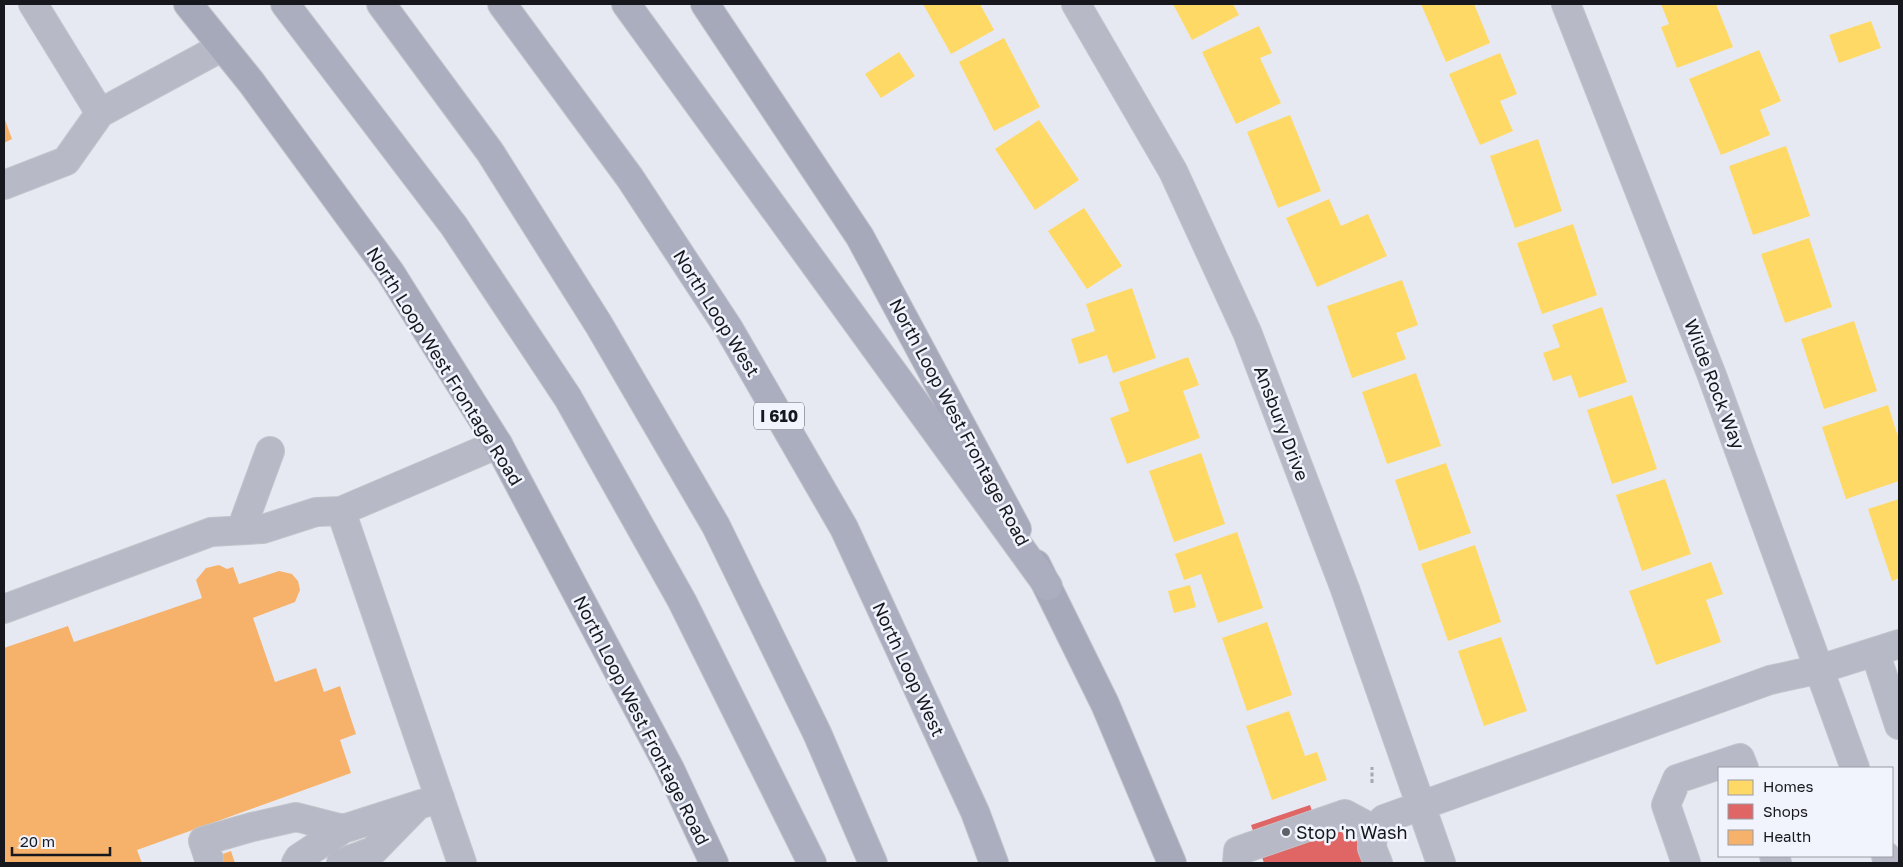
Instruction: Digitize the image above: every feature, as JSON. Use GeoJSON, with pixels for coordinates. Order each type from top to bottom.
{"type":"FeatureCollection","features":[{"type":"Feature","properties":{"kind":"highway"},"geometry":{"type":"LineString","coordinates":[[286,4],[454,226],[568,398],[682,601],[812,863]]}},
{"type":"Feature","properties":{"kind":"highway"},"geometry":{"type":"LineString","coordinates":[[381,4],[490,152],[599,325],[716,526],[818,733],[873,863]]}},
{"type":"Feature","properties":{"kind":"highway","name":"North Loop West"},"geometry":{"type":"LineString","coordinates":[[502,4],[630,178],[729,328],[844,528],[975,812],[994,863]]}},
{"type":"Feature","properties":{"kind":"highway"},"geometry":{"type":"LineString","coordinates":[[626,4],[1048,586]]}},
{"type":"Feature","properties":{"kind":"main road","name":"North Loop West Frontage Road"},"geometry":{"type":"LineString","coordinates":[[188,4],[256,89],[390,272],[498,444],[670,770],[714,863]]}},
{"type":"Feature","properties":{"kind":"main road","name":"North Loop West Frontage Road"},"geometry":{"type":"LineString","coordinates":[[705,4],[860,237],[1048,586],[1105,704],[1172,863]]}},
{"type":"Feature","properties":{"kind":"street"},"geometry":{"type":"LineString","coordinates":[[33,4],[100,113]]}},
{"type":"Feature","properties":{"kind":"street","name":"Ansbury Drive"},"geometry":{"type":"LineString","coordinates":[[1076,4],[1173,171],[1247,332],[1345,589],[1442,863]]}},
{"type":"Feature","properties":{"kind":"street","name":"Wilde Rock Way"},"geometry":{"type":"LineString","coordinates":[[1566,4],[1712,373],[1855,767]]}},
{"type":"Feature","properties":{"kind":"street"},"geometry":{"type":"LineString","coordinates":[[4,185],[66,161],[100,113],[222,47]]}},
{"type":"Feature","properties":{"kind":"street"},"geometry":{"type":"LineString","coordinates":[[4,609],[211,532],[263,529],[316,512],[341,511],[498,444]]}},
{"type":"Feature","properties":{"kind":"street"},"geometry":{"type":"LineString","coordinates":[[242,530],[270,451]]}},
{"type":"Feature","properties":{"kind":"street"},"geometry":{"type":"LineString","coordinates":[[341,511],[430,801],[462,863]]}},
{"type":"Feature","properties":{"kind":"street"},"geometry":{"type":"LineString","coordinates":[[1378,863],[1372,848],[1373,828],[1384,819],[1770,680],[1820,669],[1887,648],[1899,725]]}},
{"type":"Feature","properties":{"kind":"street"},"geometry":{"type":"LineString","coordinates":[[1686,863],[1666,805],[1677,779],[1740,758],[1744,767]]}},
{"type":"Feature","properties":{"kind":"street"},"geometry":{"type":"LineString","coordinates":[[296,863],[299,858],[343,829],[430,801]]}},
{"type":"Feature","properties":{"kind":"street"},"geometry":{"type":"LineString","coordinates":[[350,862],[373,851],[430,801]]}},
{"type":"Feature","properties":{"kind":"street"},"geometry":{"type":"LineString","coordinates":[[1237,863],[1238,852],[1345,814],[1373,828]]}},
{"type":"Feature","properties":{"kind":"street"},"geometry":{"type":"LineString","coordinates":[[209,859],[203,841],[296,817],[343,829]]}},
{"type":"Feature","properties":{"kind":"path"},"geometry":{"type":"LineString","coordinates":[[1372,767],[1372,783]]}},
{"type":"Feature","properties":{"kind":"building: Homes"},"geometry":{"type":"Polygon","coordinates":[[[923,4],[980,4],[994,30],[951,54],[923,4]]]}},
{"type":"Feature","properties":{"kind":"building: Homes"},"geometry":{"type":"Polygon","coordinates":[[[1173,4],[1233,4],[1239,15],[1192,40],[1173,4]]]}},
{"type":"Feature","properties":{"kind":"building: Homes"},"geometry":{"type":"Polygon","coordinates":[[[1421,4],[1474,4],[1490,43],[1446,62],[1421,4]]]}},
{"type":"Feature","properties":{"kind":"building: Homes"},"geometry":{"type":"Polygon","coordinates":[[[1661,4],[1716,4],[1733,47],[1677,68],[1661,27],[1669,24],[1661,4]]]}},
{"type":"Feature","properties":{"kind":"building: Homes"},"geometry":{"type":"Polygon","coordinates":[[[1871,21],[1881,48],[1839,63],[1829,35],[1871,21]]]}},
{"type":"Feature","properties":{"kind":"building: Homes"},"geometry":{"type":"Polygon","coordinates":[[[1259,26],[1272,53],[1260,58],[1281,103],[1236,124],[1202,52],[1259,26]]]}},
{"type":"Feature","properties":{"kind":"building: Homes"},"geometry":{"type":"Polygon","coordinates":[[[1004,38],[1040,107],[994,131],[959,62],[1004,38]]]}},
{"type":"Feature","properties":{"kind":"building: Homes"},"geometry":{"type":"Polygon","coordinates":[[[1759,50],[1781,101],[1760,110],[1770,135],[1721,155],[1689,79],[1759,50]]]}},
{"type":"Feature","properties":{"kind":"building: Homes"},"geometry":{"type":"Polygon","coordinates":[[[899,52],[915,76],[881,98],[865,74],[899,52]]]}},
{"type":"Feature","properties":{"kind":"building: Homes"},"geometry":{"type":"Polygon","coordinates":[[[1500,53],[1517,94],[1500,101],[1513,131],[1480,145],[1449,74],[1500,53]]]}},
{"type":"Feature","properties":{"kind":"building: Homes"},"geometry":{"type":"Polygon","coordinates":[[[1290,115],[1321,191],[1278,208],[1247,132],[1290,115]]]}},
{"type":"Feature","properties":{"kind":"building: Homes"},"geometry":{"type":"Polygon","coordinates":[[[1039,120],[1079,180],[1035,210],[995,149],[1039,120]]]}},
{"type":"Feature","properties":{"kind":"building: Homes"},"geometry":{"type":"Polygon","coordinates":[[[1538,139],[1562,211],[1515,228],[1490,156],[1538,139]]]}},
{"type":"Feature","properties":{"kind":"building: Homes"},"geometry":{"type":"Polygon","coordinates":[[[1786,146],[1810,216],[1753,235],[1729,166],[1786,146]]]}},
{"type":"Feature","properties":{"kind":"building: Homes"},"geometry":{"type":"Polygon","coordinates":[[[1329,199],[1341,226],[1368,214],[1387,256],[1317,287],[1286,218],[1329,199]]]}},
{"type":"Feature","properties":{"kind":"building: Homes"},"geometry":{"type":"Polygon","coordinates":[[[1084,208],[1122,266],[1087,289],[1048,231],[1084,208]]]}},
{"type":"Feature","properties":{"kind":"building: Homes"},"geometry":{"type":"Polygon","coordinates":[[[1573,224],[1597,295],[1542,314],[1517,243],[1573,224]]]}},
{"type":"Feature","properties":{"kind":"building: Homes"},"geometry":{"type":"Polygon","coordinates":[[[1809,238],[1832,307],[1785,323],[1761,254],[1809,238]]]}},
{"type":"Feature","properties":{"kind":"building: Homes"},"geometry":{"type":"Polygon","coordinates":[[[1402,280],[1418,325],[1396,333],[1406,359],[1352,378],[1327,306],[1402,280]]]}},
{"type":"Feature","properties":{"kind":"building: Homes"},"geometry":{"type":"Polygon","coordinates":[[[1132,288],[1156,358],[1113,373],[1107,355],[1079,364],[1071,339],[1095,331],[1086,304],[1132,288]]]}},
{"type":"Feature","properties":{"kind":"building: Homes"},"geometry":{"type":"Polygon","coordinates":[[[1602,307],[1627,382],[1579,398],[1571,375],[1553,381],[1543,353],[1560,347],[1552,325],[1602,307]]]}},
{"type":"Feature","properties":{"kind":"building: Homes"},"geometry":{"type":"Polygon","coordinates":[[[1854,321],[1877,391],[1824,409],[1801,339],[1854,321]]]}},
{"type":"Feature","properties":{"kind":"building: Homes"},"geometry":{"type":"Polygon","coordinates":[[[1188,357],[1199,385],[1183,391],[1200,438],[1127,464],[1110,418],[1129,411],[1119,382],[1188,357]]]}},
{"type":"Feature","properties":{"kind":"building: Homes"},"geometry":{"type":"Polygon","coordinates":[[[1416,373],[1441,446],[1387,464],[1362,392],[1416,373]]]}},
{"type":"Feature","properties":{"kind":"building: Homes"},"geometry":{"type":"Polygon","coordinates":[[[1632,395],[1657,469],[1612,484],[1587,410],[1632,395]]]}},
{"type":"Feature","properties":{"kind":"building: Homes"},"geometry":{"type":"Polygon","coordinates":[[[1888,405],[1899,440],[1899,481],[1846,499],[1822,427],[1888,405]]]}},
{"type":"Feature","properties":{"kind":"building: Homes"},"geometry":{"type":"Polygon","coordinates":[[[1201,453],[1225,524],[1174,542],[1149,471],[1201,453]]]}},
{"type":"Feature","properties":{"kind":"building: Homes"},"geometry":{"type":"Polygon","coordinates":[[[1446,463],[1471,533],[1419,551],[1395,480],[1446,463]]]}},
{"type":"Feature","properties":{"kind":"building: Homes"},"geometry":{"type":"Polygon","coordinates":[[[1665,479],[1691,554],[1642,571],[1616,495],[1665,479]]]}},
{"type":"Feature","properties":{"kind":"building: Homes"},"geometry":{"type":"Polygon","coordinates":[[[1899,499],[1899,578],[1892,581],[1868,509],[1899,499]]]}},
{"type":"Feature","properties":{"kind":"building: Homes"},"geometry":{"type":"Polygon","coordinates":[[[1237,532],[1263,608],[1218,623],[1201,574],[1184,580],[1175,554],[1237,532]]]}},
{"type":"Feature","properties":{"kind":"building: Homes"},"geometry":{"type":"Polygon","coordinates":[[[1475,545],[1501,622],[1448,641],[1421,564],[1475,545]]]}},
{"type":"Feature","properties":{"kind":"building: Homes"},"geometry":{"type":"Polygon","coordinates":[[[1711,562],[1723,594],[1706,600],[1721,642],[1656,665],[1629,591],[1711,562]]]}},
{"type":"Feature","properties":{"kind":"building: Homes"},"geometry":{"type":"Polygon","coordinates":[[[1190,585],[1196,607],[1174,613],[1168,591],[1190,585]]]}},
{"type":"Feature","properties":{"kind":"building: Homes"},"geometry":{"type":"Polygon","coordinates":[[[1267,622],[1292,695],[1247,711],[1222,638],[1267,622]]]}},
{"type":"Feature","properties":{"kind":"building: Homes"},"geometry":{"type":"Polygon","coordinates":[[[1501,637],[1527,711],[1484,726],[1458,651],[1501,637]]]}},
{"type":"Feature","properties":{"kind":"building: Homes"},"geometry":{"type":"Polygon","coordinates":[[[1289,711],[1305,756],[1317,752],[1327,780],[1272,800],[1246,726],[1289,711]]]}},
{"type":"Feature","properties":{"kind":"building: Shops"},"geometry":{"type":"Polygon","coordinates":[[[1310,805],[1321,838],[1342,831],[1346,841],[1356,838],[1365,863],[1264,863],[1251,825],[1310,805]]]}},
{"type":"Feature","properties":{"kind":"building: Health"},"geometry":{"type":"Polygon","coordinates":[[[4,117],[12,139],[4,143],[4,117]]]}},
{"type":"Feature","properties":{"kind":"building: Health"},"geometry":{"type":"Polygon","coordinates":[[[219,565],[227,569],[233,567],[239,584],[279,571],[292,574],[298,581],[300,590],[295,602],[253,618],[275,682],[316,668],[324,692],[340,686],[356,734],[340,740],[351,773],[137,850],[142,863],[4,863],[4,648],[68,626],[74,642],[202,598],[196,580],[206,568],[219,565]]]}},
{"type":"Feature","properties":{"kind":"building: Health"},"geometry":{"type":"Polygon","coordinates":[[[231,851],[235,863],[198,863],[231,851]]]}},
{"type":"Feature","properties":{"kind":"place","name":"Stop 'n Wash"},"geometry":{"type":"Point","coordinates":[1286,832]}}]}
